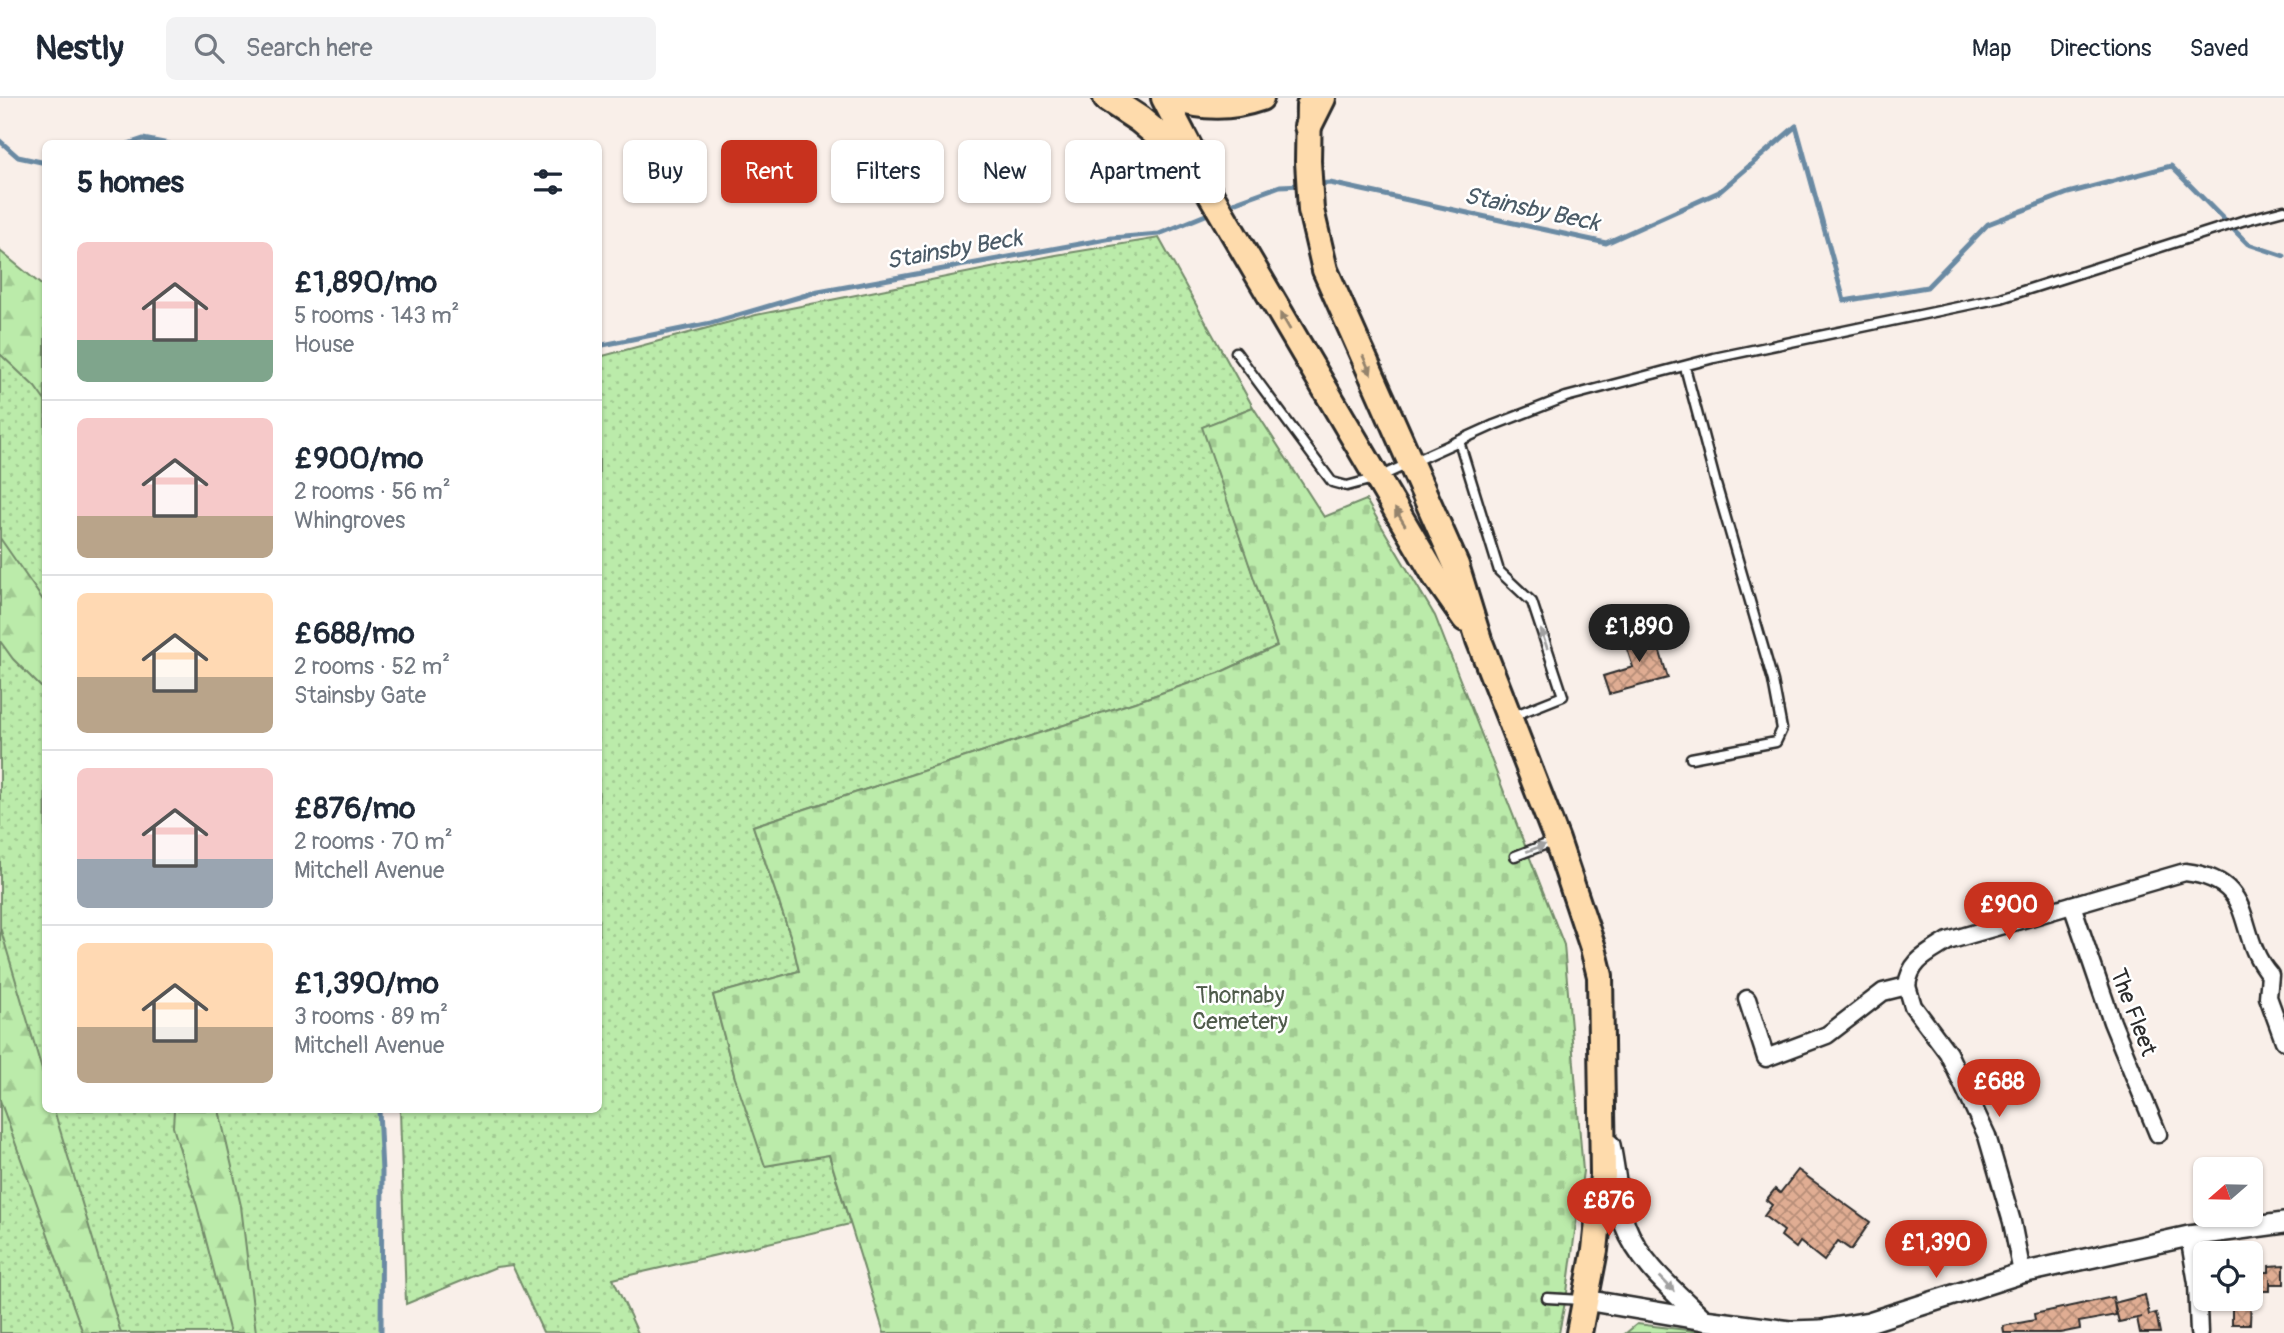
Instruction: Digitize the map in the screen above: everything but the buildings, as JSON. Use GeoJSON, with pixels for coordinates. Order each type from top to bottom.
{"type":"FeatureCollection","features":[{"type":"Feature","properties":{"kind":"highway"},"geometry":{"type":"LineString","coordinates":[[1107,98],[1164,140]]}},
{"type":"Feature","properties":{"kind":"highway"},"geometry":{"type":"LineString","coordinates":[[1308,127],[1322,98]]}},
{"type":"Feature","properties":{"kind":"main road"},"geometry":{"type":"LineString","coordinates":[[1164,98],[1186,140]]}},
{"type":"Feature","properties":{"kind":"main road"},"geometry":{"type":"LineString","coordinates":[[1174,98],[1191,104],[1220,107],[1241,105],[1261,98]]}},
{"type":"Feature","properties":{"kind":"main road"},"geometry":{"type":"LineString","coordinates":[[1310,98],[1308,161],[1311,209],[1325,270],[1456,565],[1479,640],[1557,840],[1600,976],[1603,1175],[1595,1250],[1579,1333]]}},
{"type":"Feature","properties":{"kind":"main road"},"geometry":{"type":"LineString","coordinates":[[1216,203],[1435,576],[1479,640]]}},
{"type":"Feature","properties":{"kind":"street"},"geometry":{"type":"LineString","coordinates":[[2022,1273],[2012,1222],[1987,1136],[1948,1053],[1913,1006],[1908,986],[1909,972],[1917,962],[1948,941],[2185,872],[2206,875],[2235,894],[2260,965],[2277,976],[2268,997],[2284,1041]]}},
{"type":"Feature","properties":{"kind":"street","name":"The Fleet"},"geometry":{"type":"LineString","coordinates":[[2071,905],[2112,1022],[2158,1134]]}},
{"type":"Feature","properties":{"kind":"street"},"geometry":{"type":"LineString","coordinates":[[1746,999],[1766,1058],[1827,1035],[1883,992],[1908,986]]}},
{"type":"Feature","properties":{"kind":"street"},"geometry":{"type":"LineString","coordinates":[[1603,1109],[1625,1224],[1639,1252],[1666,1284],[1704,1320]]}},
{"type":"Feature","properties":{"kind":"street"},"geometry":{"type":"LineString","coordinates":[[1585,1300],[1790,1331],[1821,1329],[1869,1322],[2022,1273],[2189,1236],[2284,1223]]}},
{"type":"Feature","properties":{"kind":"street"},"geometry":{"type":"LineString","coordinates":[[2189,1236],[2197,1283],[2199,1333]]}},
{"type":"Feature","properties":{"kind":"lane"},"geometry":{"type":"LineString","coordinates":[[1236,352],[1332,482],[1347,486],[1377,478],[1566,397],[1714,358],[2001,298],[2284,210]]}},
{"type":"Feature","properties":{"kind":"lane"},"geometry":{"type":"LineString","coordinates":[[1685,367],[1773,681],[1782,729],[1776,742],[1690,758]]}},
{"type":"Feature","properties":{"kind":"lane"},"geometry":{"type":"LineString","coordinates":[[1459,441],[1499,571],[1532,602],[1563,696],[1510,717]]}},
{"type":"Feature","properties":{"kind":"lane"},"geometry":{"type":"LineString","coordinates":[[1515,856],[1557,840]]}},
{"type":"Feature","properties":{"kind":"lane"},"geometry":{"type":"LineString","coordinates":[[1547,1298],[1585,1300]]}},
{"type":"Feature","properties":{"kind":"green space"},"geometry":{"type":"Polygon","coordinates":[[[1159,238],[1253,407],[1203,427],[1277,646],[1219,673],[1141,700],[753,826],[792,941],[799,971],[713,995],[735,1078],[829,1155],[850,1224],[613,1279],[638,1333],[543,1332],[512,1265],[496,1267],[406,1304],[400,1113],[602,1113],[602,356],[756,315],[1056,255],[1159,238]]]}},
{"type":"Feature","properties":{"kind":"green space"},"geometry":{"type":"Polygon","coordinates":[[[0,251],[42,286],[42,397],[0,354],[0,251]]]}},
{"type":"Feature","properties":{"kind":"green space"},"geometry":{"type":"Polygon","coordinates":[[[0,284],[42,316],[42,1113],[379,1113],[382,1172],[381,1333],[0,1333],[0,284]]]}},
{"type":"Feature","properties":{"kind":"green space","name":"Thornaby Cemetery"},"geometry":{"type":"Polygon","coordinates":[[[1253,407],[1324,517],[1366,500],[1435,616],[1564,945],[1583,1171],[1559,1333],[884,1333],[829,1155],[765,1166],[735,1078],[713,995],[799,971],[792,941],[753,826],[1141,700],[1219,673],[1277,646],[1202,427],[1253,407]]]}},
{"type":"Feature","properties":{"kind":"green space"},"geometry":{"type":"Polygon","coordinates":[[[0,538],[42,599],[42,688],[13,659],[0,641],[0,538]]]}},
{"type":"Feature","properties":{"kind":"green space"},"geometry":{"type":"Polygon","coordinates":[[[0,927],[42,1070],[42,1113],[55,1113],[121,1333],[83,1333],[0,1100],[0,927]]]}},
{"type":"Feature","properties":{"kind":"green space"},"geometry":{"type":"Polygon","coordinates":[[[174,1113],[220,1113],[241,1206],[256,1333],[230,1333],[173,1127],[174,1113]]]}},
{"type":"Feature","properties":{"kind":"green space"},"geometry":{"type":"Polygon","coordinates":[[[1637,1324],[1712,1333],[1626,1333],[1637,1324]]]}},
{"type":"Feature","properties":{"kind":"waterway","name":"Stainsby Beck"},"geometry":{"type":"LineString","coordinates":[[1316,184],[1330,183],[1606,243],[1719,192],[1796,126],[1844,301],[1927,287],[1988,224],[2068,193],[2171,166],[2248,244],[2284,256]]}},
{"type":"Feature","properties":{"kind":"waterway","name":"Stainsby Beck"},"geometry":{"type":"LineString","coordinates":[[140,140],[148,140]]}},
{"type":"Feature","properties":{"kind":"waterway"},"geometry":{"type":"LineString","coordinates":[[0,141],[18,157],[42,162]]}},
{"type":"Feature","properties":{"kind":"waterway","name":"Stainsby Beck"},"geometry":{"type":"LineString","coordinates":[[1225,206],[1280,186],[1302,185]]}},
{"type":"Feature","properties":{"kind":"waterway","name":"Stainsby Beck"},"geometry":{"type":"LineString","coordinates":[[602,345],[711,323],[813,293],[1112,238],[1159,234],[1213,212]]}},
{"type":"Feature","properties":{"kind":"waterway"},"geometry":{"type":"LineString","coordinates":[[379,1113],[382,1172],[381,1333]]}}]}
